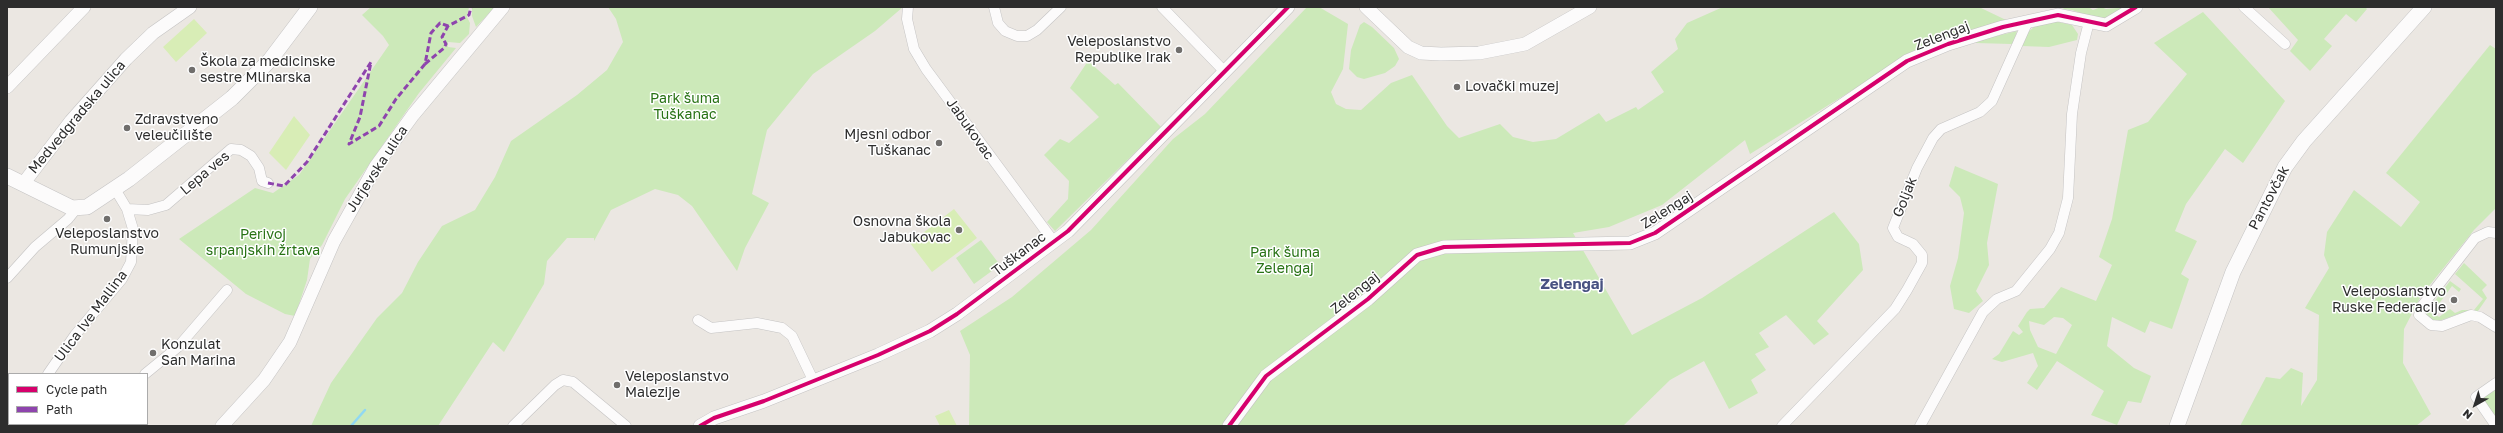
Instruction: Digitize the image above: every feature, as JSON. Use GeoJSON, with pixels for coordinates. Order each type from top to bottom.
{"type":"FeatureCollection","features":[{"type":"Feature","properties":{"kind":"main road"},"geometry":{"type":"LineString","coordinates":[[7,176],[76,209],[87,207],[114,189],[170,147],[250,81],[270,60],[310,7]]}},
{"type":"Feature","properties":{"kind":"main road","name":"Pantovčak"},"geometry":{"type":"LineString","coordinates":[[2177,426],[2233,272],[2285,167],[2304,141],[2424,7]]}},
{"type":"Feature","properties":{"kind":"street"},"geometry":{"type":"LineString","coordinates":[[7,87],[84,7]]}},
{"type":"Feature","properties":{"kind":"street","name":"Medvedgradska ulica"},"geometry":{"type":"LineString","coordinates":[[23,184],[71,121],[120,65],[153,33],[190,7]]}},
{"type":"Feature","properties":{"kind":"street","name":"Jurjevska ulica"},"geometry":{"type":"LineString","coordinates":[[222,426],[264,380],[290,342],[331,248],[353,204],[376,166],[412,115],[503,7]]}},
{"type":"Feature","properties":{"kind":"street","name":"Jabukovac"},"geometry":{"type":"LineString","coordinates":[[908,7],[907,19],[914,49],[926,69],[1054,242]]}},
{"type":"Feature","properties":{"kind":"street"},"geometry":{"type":"LineString","coordinates":[[994,7],[998,23],[1005,31],[1017,36],[1027,36],[1037,30],[1061,7]]}},
{"type":"Feature","properties":{"kind":"street"},"geometry":{"type":"LineString","coordinates":[[1162,7],[1225,72]]}},
{"type":"Feature","properties":{"kind":"street","name":"Tuškanac"},"geometry":{"type":"LineString","coordinates":[[700,426],[714,418],[764,401],[930,331],[962,310],[1068,231],[1288,7]]}},
{"type":"Feature","properties":{"kind":"street"},"geometry":{"type":"LineString","coordinates":[[1369,8],[1408,47],[1421,53],[1441,54],[1479,53],[1525,44],[1570,21],[1590,7]]}},
{"type":"Feature","properties":{"kind":"street","name":"Zelengaj"},"geometry":{"type":"LineString","coordinates":[[1228,426],[1266,376],[1368,299],[1417,255],[1444,247],[1630,243],[1649,236],[1907,61],[1981,32],[2058,15],[2101,25],[2111,23],[2136,7]]}},
{"type":"Feature","properties":{"kind":"street"},"geometry":{"type":"LineString","coordinates":[[2244,7],[2285,44]]}},
{"type":"Feature","properties":{"kind":"street","name":"Goljak"},"geometry":{"type":"LineString","coordinates":[[1782,426],[1895,309],[1907,290],[1922,262],[1922,255],[1913,244],[1898,237],[1893,228],[1917,168],[1929,144],[1942,129],[1980,112],[1992,101],[2028,21]]}},
{"type":"Feature","properties":{"kind":"street"},"geometry":{"type":"LineString","coordinates":[[1920,426],[1983,312],[1997,299],[2016,291],[2050,249],[2059,233],[2068,198],[2072,114],[2082,47],[2089,22]]}},
{"type":"Feature","properties":{"kind":"street","name":"Lepa ves"},"geometry":{"type":"LineString","coordinates":[[127,210],[148,210],[166,205],[231,149],[241,150],[251,156],[259,168],[262,181],[268,183]]}},
{"type":"Feature","properties":{"kind":"street","name":"Ulica Ive Mallina"},"geometry":{"type":"LineString","coordinates":[[49,373],[75,336],[126,272],[131,262],[134,240],[127,210],[114,189]]}},
{"type":"Feature","properties":{"kind":"street"},"geometry":{"type":"LineString","coordinates":[[7,278],[30,252],[68,219],[76,209]]}},
{"type":"Feature","properties":{"kind":"street"},"geometry":{"type":"LineString","coordinates":[[2496,234],[2488,232],[2475,238],[2422,306],[2420,315],[2430,325],[2442,326],[2471,315],[2480,316],[2496,327]]}},
{"type":"Feature","properties":{"kind":"street"},"geometry":{"type":"LineString","coordinates":[[146,373],[178,347],[227,290]]}},
{"type":"Feature","properties":{"kind":"street"},"geometry":{"type":"LineString","coordinates":[[698,320],[711,328],[757,324],[782,328],[792,336],[813,380]]}},
{"type":"Feature","properties":{"kind":"street"},"geometry":{"type":"LineString","coordinates":[[513,426],[554,385],[563,380],[573,382],[626,426]]}},
{"type":"Feature","properties":{"kind":"street"},"geometry":{"type":"LineString","coordinates":[[2496,383],[2476,397],[2496,426]]}},
{"type":"Feature","properties":{"kind":"green space","name":"Perivoj srpanjskih žrtava"},"geometry":{"type":"Polygon","coordinates":[[[371,7],[469,7],[467,17],[470,23],[469,34],[460,43],[448,42],[448,47],[456,48],[419,93],[345,199],[322,245],[310,259],[307,280],[295,316],[285,314],[246,294],[179,239],[255,188],[273,193],[299,175],[389,45],[383,36],[362,15],[371,7]]]}},
{"type":"Feature","properties":{"kind":"green space"},"geometry":{"type":"Polygon","coordinates":[[[472,7],[495,7],[476,27],[472,16],[472,7]]]}},
{"type":"Feature","properties":{"kind":"green space","name":"Park šuma Tuškanac"},"geometry":{"type":"Polygon","coordinates":[[[608,7],[903,7],[875,31],[813,74],[767,130],[752,194],[769,203],[745,248],[737,271],[692,206],[678,195],[655,189],[611,210],[594,241],[594,238],[567,238],[547,261],[544,284],[504,352],[493,342],[438,426],[311,426],[331,383],[377,318],[402,293],[418,262],[442,226],[475,210],[495,177],[511,141],[577,95],[607,70],[623,42],[616,19],[608,7]]]}},
{"type":"Feature","properties":{"kind":"green space","name":"Park šuma Zelengaj"},"geometry":{"type":"Polygon","coordinates":[[[1307,7],[1319,7],[1348,24],[1343,69],[1331,92],[1336,104],[1346,109],[1361,110],[1391,83],[1412,75],[1447,126],[1459,138],[1500,124],[1513,137],[1533,142],[1556,139],[1599,113],[1606,122],[1636,107],[1638,110],[1664,92],[1651,72],[1678,49],[1675,39],[1687,23],[1723,7],[1984,7],[1981,8],[2006,20],[1904,58],[1750,154],[1745,140],[1662,205],[1609,227],[1573,233],[1632,335],[1702,298],[1834,212],[1859,244],[1863,270],[1817,321],[1829,334],[1814,345],[1786,315],[1759,333],[1769,347],[1755,354],[1766,370],[1751,380],[1758,393],[1729,409],[1704,361],[1670,380],[1623,426],[969,426],[970,355],[960,331],[1012,297],[1091,230],[1173,139],[1205,114],[1307,7]]]}},
{"type":"Feature","properties":{"kind":"green space"},"geometry":{"type":"Polygon","coordinates":[[[2067,7],[2088,7],[2093,10],[2101,7],[2106,9],[2129,7],[2109,19],[2098,19],[2072,10],[2062,9],[2067,7]]]}},
{"type":"Feature","properties":{"kind":"green space"},"geometry":{"type":"Polygon","coordinates":[[[2268,7],[2365,7],[2367,9],[2356,22],[2346,14],[2324,39],[2332,46],[2310,71],[2290,51],[2298,40],[2268,7]]]}},
{"type":"Feature","properties":{"kind":"green space"},"geometry":{"type":"Polygon","coordinates":[[[2203,12],[2285,101],[2243,163],[2225,149],[2186,204],[2175,231],[2197,241],[2181,274],[2189,279],[2172,329],[2150,321],[2145,333],[2112,317],[2107,346],[2134,368],[2151,376],[2141,403],[2128,401],[2117,425],[2091,415],[2104,391],[2057,361],[2037,390],[2027,383],[2038,366],[2033,353],[2002,362],[1992,359],[1999,354],[2013,331],[2019,335],[2023,332],[2018,326],[2027,312],[2030,309],[2044,308],[2061,287],[2096,301],[2112,265],[2099,257],[2112,219],[2128,130],[2148,122],[2187,74],[2154,43],[2203,12]],[[2054,317],[2044,325],[2029,321],[2030,330],[2038,347],[2056,354],[2072,325],[2063,318],[2054,317]]]}},
{"type":"Feature","properties":{"kind":"green space"},"geometry":{"type":"Polygon","coordinates":[[[194,19],[207,33],[176,62],[163,47],[194,19]]]}},
{"type":"Feature","properties":{"kind":"green space"},"geometry":{"type":"Polygon","coordinates":[[[2054,21],[2072,25],[2078,34],[2077,40],[2049,47],[2022,46],[2027,33],[2034,27],[2054,21]]]}},
{"type":"Feature","properties":{"kind":"green space"},"geometry":{"type":"Polygon","coordinates":[[[1364,22],[1372,27],[1394,48],[1399,59],[1395,66],[1385,73],[1364,79],[1357,77],[1349,69],[1351,50],[1360,25],[1364,22]]]}},
{"type":"Feature","properties":{"kind":"green space"},"geometry":{"type":"Polygon","coordinates":[[[2017,31],[2013,44],[1976,43],[1976,41],[2017,31]]]}},
{"type":"Feature","properties":{"kind":"green space"},"geometry":{"type":"Polygon","coordinates":[[[2490,45],[2496,49],[2496,208],[2474,230],[2421,296],[2404,329],[2403,363],[2431,414],[2416,426],[2240,426],[2266,377],[2280,379],[2291,368],[2303,373],[2301,406],[2317,380],[2319,315],[2305,308],[2329,268],[2324,255],[2327,232],[2354,190],[2401,227],[2420,202],[2386,173],[2490,45]]]}},
{"type":"Feature","properties":{"kind":"green space"},"geometry":{"type":"Polygon","coordinates":[[[1088,61],[1115,85],[1118,83],[1161,127],[1055,231],[1047,222],[1068,199],[1069,181],[1044,155],[1060,139],[1069,143],[1099,117],[1070,88],[1088,61]]]}},
{"type":"Feature","properties":{"kind":"green space"},"geometry":{"type":"Polygon","coordinates":[[[294,116],[310,135],[286,170],[269,153],[294,116]]]}},
{"type":"Feature","properties":{"kind":"green space"},"geometry":{"type":"Polygon","coordinates":[[[1955,166],[1998,184],[1987,243],[1989,265],[1976,291],[1983,301],[1969,313],[1954,309],[1950,286],[1958,258],[1964,213],[1960,197],[1949,186],[1955,166]]]}},
{"type":"Feature","properties":{"kind":"green space"},"geometry":{"type":"Polygon","coordinates":[[[954,209],[977,238],[932,272],[910,243],[954,209]]]}},
{"type":"Feature","properties":{"kind":"green space"},"geometry":{"type":"Polygon","coordinates":[[[981,240],[1000,265],[974,284],[956,258],[981,240]]]}},
{"type":"Feature","properties":{"kind":"green space"},"geometry":{"type":"Polygon","coordinates":[[[2464,263],[2487,285],[2482,290],[2487,298],[2478,311],[2461,313],[2439,321],[2428,319],[2425,315],[2429,309],[2439,317],[2450,309],[2455,313],[2462,310],[2474,310],[2483,299],[2455,274],[2464,263]]]}},
{"type":"Feature","properties":{"kind":"green space"},"geometry":{"type":"Polygon","coordinates":[[[2450,281],[2461,289],[2459,292],[2452,286],[2438,305],[2434,302],[2450,281]]]}},
{"type":"Feature","properties":{"kind":"green space"},"geometry":{"type":"Polygon","coordinates":[[[2496,388],[2496,418],[2482,397],[2496,388]]]}},
{"type":"Feature","properties":{"kind":"green space"},"geometry":{"type":"Polygon","coordinates":[[[949,410],[957,426],[940,426],[935,416],[949,410]]]}},
{"type":"Feature","properties":{"kind":"waterway","name":"Tuškanac"},"geometry":{"type":"LineString","coordinates":[[351,426],[365,410]]}},
{"type":"Feature","properties":{"kind":"marked path"},"geometry":{"type":"LineString","coordinates":[[425,64],[444,48],[446,44],[442,37],[448,26],[469,15],[471,7]]}},
{"type":"Feature","properties":{"kind":"marked path"},"geometry":{"type":"LineString","coordinates":[[268,183],[284,186],[307,162],[371,62],[360,117],[349,144],[379,126],[396,99],[425,64],[431,33],[440,23],[448,26]]}},
{"type":"Feature","properties":{"kind":"cycle path"},"geometry":{"type":"LineString","coordinates":[[700,426],[714,418],[764,401],[878,355],[930,331],[957,314],[1068,231],[1288,7]]}},
{"type":"Feature","properties":{"kind":"cycle path"},"geometry":{"type":"LineString","coordinates":[[1229,426],[1266,376],[1368,299],[1417,255],[1444,247],[1630,243],[1655,233],[1907,61],[1948,44],[2003,27],[2058,15],[2106,25],[2136,7]]}},
{"type":"Feature","properties":{"kind":"place","name":"Veleposlanstvo Republike Irak"},"geometry":{"type":"Point","coordinates":[1179,50]}},
{"type":"Feature","properties":{"kind":"place","name":"Škola za medicinske sestre Mlinarska"},"geometry":{"type":"Point","coordinates":[192,70]}},
{"type":"Feature","properties":{"kind":"place","name":"Lovački muzej"},"geometry":{"type":"Point","coordinates":[1457,87]}},
{"type":"Feature","properties":{"kind":"place","name":"Zdravstveno veleučilište"},"geometry":{"type":"Point","coordinates":[127,128]}},
{"type":"Feature","properties":{"kind":"place","name":"Mjesni odbor Tuškanac"},"geometry":{"type":"Point","coordinates":[939,143]}},
{"type":"Feature","properties":{"kind":"place","name":"Veleposlanstvo Rumunjske"},"geometry":{"type":"Point","coordinates":[107,219]}},
{"type":"Feature","properties":{"kind":"place","name":"Osnovna škola Jabukovac"},"geometry":{"type":"Point","coordinates":[959,230]}},
{"type":"Feature","properties":{"kind":"place","name":"Veleposlanstvo Ruske Federacije"},"geometry":{"type":"Point","coordinates":[2454,300]}},
{"type":"Feature","properties":{"kind":"place","name":"Konzulat San Marina"},"geometry":{"type":"Point","coordinates":[153,353]}},
{"type":"Feature","properties":{"kind":"place","name":"Veleposlanstvo Malezije"},"geometry":{"type":"Point","coordinates":[617,385]}},
{"type":"Feature","properties":{"kind":"district","name":"Zelengaj"},"geometry":{"type":"Point","coordinates":[1572,284]}}]}
